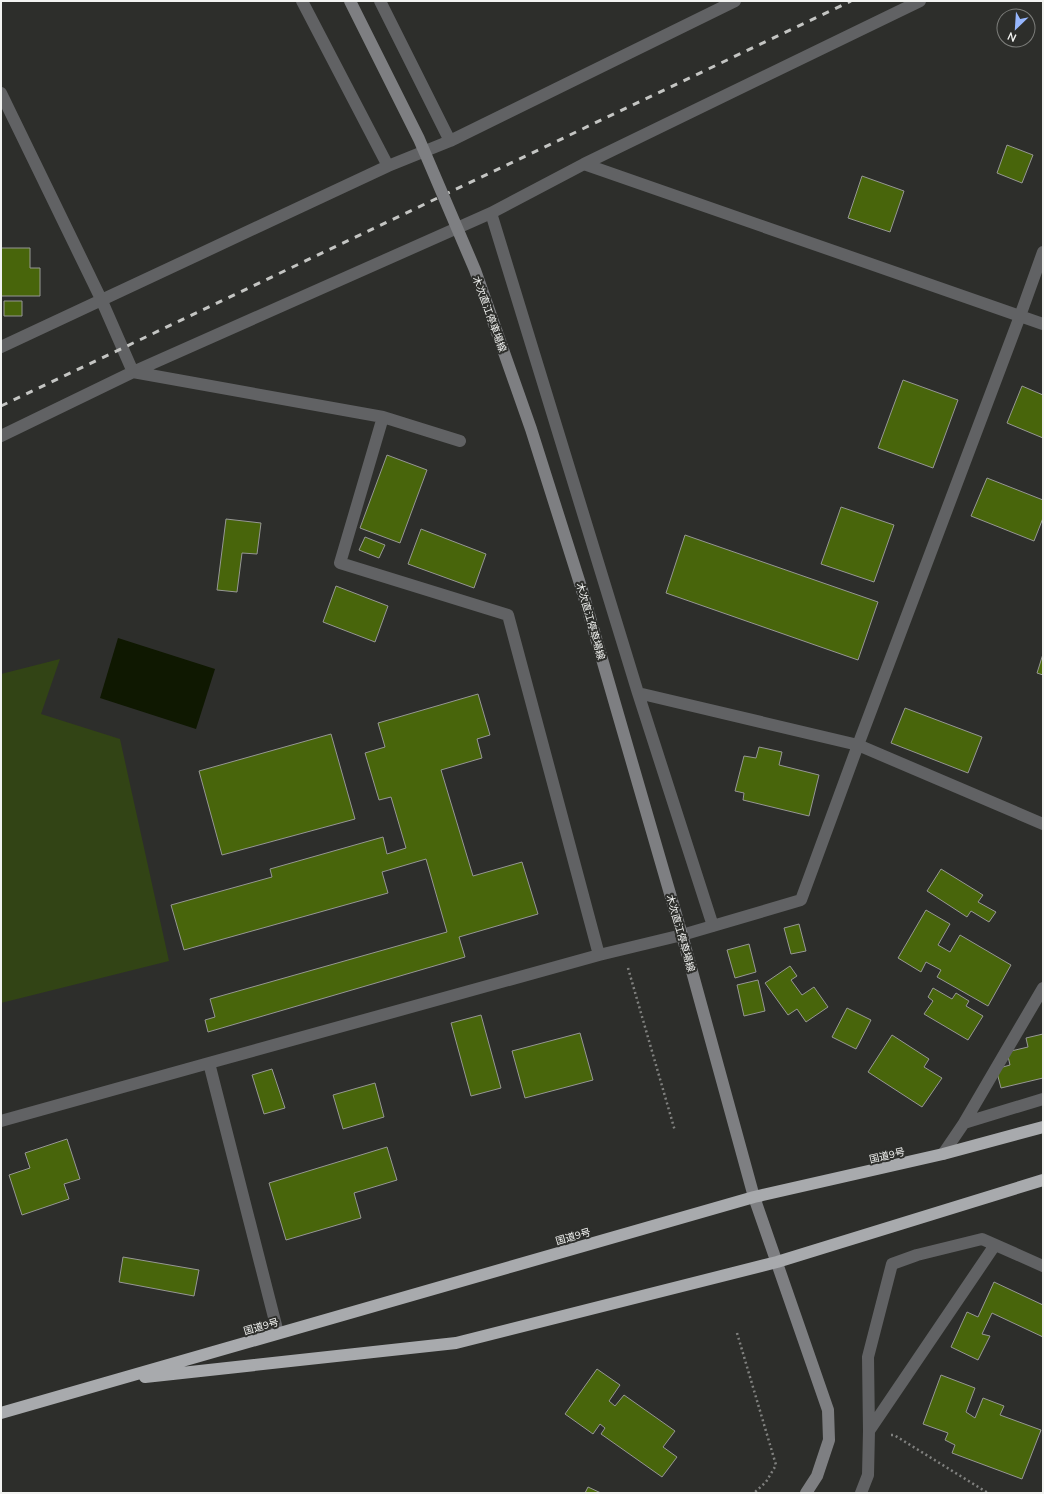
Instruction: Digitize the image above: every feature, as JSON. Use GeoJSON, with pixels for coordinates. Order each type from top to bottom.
{"type":"FeatureCollection","features":[{"type":"Feature","properties":{"kind":"highway","name":"国道9号"},"geometry":{"type":"LineString","coordinates":[[1,1413],[754,1197],[943,1154],[1043,1127]]}},
{"type":"Feature","properties":{"kind":"highway","name":"国道9号"},"geometry":{"type":"LineString","coordinates":[[112,1381],[456,1343],[777,1262],[1043,1180]]}},
{"type":"Feature","properties":{"kind":"main road","name":"木次直江停車場線"},"geometry":{"type":"LineString","coordinates":[[350,1],[419,139],[475,270],[531,429],[582,590],[682,935],[754,1197],[828,1410],[828,1440],[817,1476],[806,1493]]}},
{"type":"Feature","properties":{"kind":"street"},"geometry":{"type":"LineString","coordinates":[[302,1],[388,166]]}},
{"type":"Feature","properties":{"kind":"street"},"geometry":{"type":"LineString","coordinates":[[380,1],[450,141]]}},
{"type":"Feature","properties":{"kind":"street"},"geometry":{"type":"LineString","coordinates":[[1,347],[388,166],[450,141],[735,1]]}},
{"type":"Feature","properties":{"kind":"street"},"geometry":{"type":"LineString","coordinates":[[1,436],[133,372],[491,213],[584,164],[920,1]]}},
{"type":"Feature","properties":{"kind":"street"},"geometry":{"type":"LineString","coordinates":[[1,93],[101,299],[133,372]]}},
{"type":"Feature","properties":{"kind":"street"},"geometry":{"type":"LineString","coordinates":[[584,164],[1043,324]]}},
{"type":"Feature","properties":{"kind":"street"},"geometry":{"type":"LineString","coordinates":[[491,213],[638,693],[713,926]]}},
{"type":"Feature","properties":{"kind":"street"},"geometry":{"type":"LineString","coordinates":[[1,1121],[599,955],[682,935],[802,900],[858,745],[1043,252]]}},
{"type":"Feature","properties":{"kind":"street"},"geometry":{"type":"LineString","coordinates":[[133,372],[382,417],[460,441]]}},
{"type":"Feature","properties":{"kind":"street"},"geometry":{"type":"LineString","coordinates":[[382,417],[340,563],[508,615],[599,955]]}},
{"type":"Feature","properties":{"kind":"street"},"geometry":{"type":"LineString","coordinates":[[638,693],[858,745],[1043,824]]}},
{"type":"Feature","properties":{"kind":"street"},"geometry":{"type":"LineString","coordinates":[[943,1154],[964,1123],[1043,988]]}},
{"type":"Feature","properties":{"kind":"street"},"geometry":{"type":"LineString","coordinates":[[209,1063],[278,1333]]}},
{"type":"Feature","properties":{"kind":"street"},"geometry":{"type":"LineString","coordinates":[[964,1123],[1043,1099]]}},
{"type":"Feature","properties":{"kind":"street"},"geometry":{"type":"LineString","coordinates":[[861,1493],[868,1475],[868,1357],[892,1264],[917,1255],[982,1239],[1043,1266]]}},
{"type":"Feature","properties":{"kind":"street"},"geometry":{"type":"LineString","coordinates":[[869,1431],[995,1245]]}},
{"type":"Feature","properties":{"kind":"path"},"geometry":{"type":"LineString","coordinates":[[625,949],[628,969],[676,1131]]}},
{"type":"Feature","properties":{"kind":"path"},"geometry":{"type":"LineString","coordinates":[[737,1333],[776,1465],[766,1482],[754,1493]]}},
{"type":"Feature","properties":{"kind":"path"},"geometry":{"type":"LineString","coordinates":[[869,1431],[894,1435],[988,1493]]}},
{"type":"Feature","properties":{"kind":"green space"},"geometry":{"type":"Polygon","coordinates":[[[60,659],[41,714],[120,739],[169,961],[1,1003],[1,674],[60,659]]]}},
{"type":"Feature","properties":{"kind":"shaded area"},"geometry":{"type":"Polygon","coordinates":[[[118,638],[215,669],[196,729],[100,698],[118,638]]]}},
{"type":"Feature","properties":{"kind":"building"},"geometry":{"type":"Polygon","coordinates":[[[1007,145],[1033,155],[1022,183],[997,173],[1007,145]]]}},
{"type":"Feature","properties":{"kind":"building"},"geometry":{"type":"Polygon","coordinates":[[[862,176],[904,191],[890,232],[848,218],[862,176]]]}},
{"type":"Feature","properties":{"kind":"building"},"geometry":{"type":"Polygon","coordinates":[[[1,248],[30,248],[30,268],[40,268],[40,296],[1,296],[1,248]]]}},
{"type":"Feature","properties":{"kind":"building"},"geometry":{"type":"Polygon","coordinates":[[[4,301],[22,301],[22,316],[4,316],[4,301]]]}},
{"type":"Feature","properties":{"kind":"building"},"geometry":{"type":"Polygon","coordinates":[[[903,380],[958,400],[933,468],[878,448],[903,380]]]}},
{"type":"Feature","properties":{"kind":"building"},"geometry":{"type":"Polygon","coordinates":[[[1022,386],[1043,395],[1043,438],[1007,423],[1022,386]]]}},
{"type":"Feature","properties":{"kind":"building"},"geometry":{"type":"Polygon","coordinates":[[[387,455],[427,470],[400,543],[360,528],[387,455]]]}},
{"type":"Feature","properties":{"kind":"building"},"geometry":{"type":"Polygon","coordinates":[[[987,478],[1043,500],[1043,518],[1034,541],[971,516],[987,478]]]}},
{"type":"Feature","properties":{"kind":"building"},"geometry":{"type":"Polygon","coordinates":[[[841,507],[894,525],[874,582],[821,564],[841,507]]]}},
{"type":"Feature","properties":{"kind":"building"},"geometry":{"type":"Polygon","coordinates":[[[226,519],[261,523],[257,554],[242,553],[237,592],[217,590],[226,519]]]}},
{"type":"Feature","properties":{"kind":"building"},"geometry":{"type":"Polygon","coordinates":[[[421,529],[486,554],[474,588],[408,564],[421,529]]]}},
{"type":"Feature","properties":{"kind":"building"},"geometry":{"type":"Polygon","coordinates":[[[685,535],[878,602],[858,660],[666,593],[685,535]]]}},
{"type":"Feature","properties":{"kind":"building"},"geometry":{"type":"Polygon","coordinates":[[[365,537],[385,545],[379,558],[359,550],[365,537]]]}},
{"type":"Feature","properties":{"kind":"building"},"geometry":{"type":"Polygon","coordinates":[[[336,586],[388,606],[375,642],[323,622],[336,586]]]}},
{"type":"Feature","properties":{"kind":"building"},"geometry":{"type":"Polygon","coordinates":[[[1043,654],[1043,675],[1037,673],[1043,654]]]}},
{"type":"Feature","properties":{"kind":"building"},"geometry":{"type":"Polygon","coordinates":[[[478,694],[490,735],[477,739],[482,758],[441,770],[473,876],[522,862],[538,914],[459,937],[465,957],[208,1032],[205,1020],[215,1017],[210,999],[447,932],[426,859],[382,872],[388,893],[184,950],[171,905],[272,877],[270,869],[383,837],[387,854],[406,848],[391,797],[379,800],[365,753],[385,747],[378,723],[478,694]]]}},
{"type":"Feature","properties":{"kind":"building"},"geometry":{"type":"Polygon","coordinates":[[[905,708],[982,737],[968,773],[891,743],[905,708]]]}},
{"type":"Feature","properties":{"kind":"building"},"geometry":{"type":"Polygon","coordinates":[[[331,734],[355,819],[222,855],[199,771],[331,734]]]}},
{"type":"Feature","properties":{"kind":"building"},"geometry":{"type":"Polygon","coordinates":[[[759,747],[782,752],[779,765],[819,775],[809,816],[743,800],[744,793],[735,791],[744,756],[756,758],[759,747]]]}},
{"type":"Feature","properties":{"kind":"building"},"geometry":{"type":"Polygon","coordinates":[[[941,869],[983,895],[978,902],[996,912],[989,922],[971,911],[967,917],[927,891],[941,869]]]}},
{"type":"Feature","properties":{"kind":"building"},"geometry":{"type":"Polygon","coordinates":[[[926,910],[950,924],[938,945],[950,952],[960,935],[1011,965],[988,1006],[937,977],[941,970],[926,962],[921,972],[898,958],[926,910]]]}},
{"type":"Feature","properties":{"kind":"building"},"geometry":{"type":"Polygon","coordinates":[[[799,924],[806,951],[791,954],[784,928],[799,924]]]}},
{"type":"Feature","properties":{"kind":"building"},"geometry":{"type":"Polygon","coordinates":[[[749,944],[756,972],[735,978],[727,950],[749,944]]]}},
{"type":"Feature","properties":{"kind":"building"},"geometry":{"type":"Polygon","coordinates":[[[790,966],[797,976],[791,980],[802,995],[814,987],[828,1007],[806,1022],[797,1009],[788,1015],[765,983],[790,966]]]}},
{"type":"Feature","properties":{"kind":"building"},"geometry":{"type":"Polygon","coordinates":[[[758,980],[765,1011],[744,1016],[737,985],[758,980]]]}},
{"type":"Feature","properties":{"kind":"building"},"geometry":{"type":"Polygon","coordinates":[[[933,988],[952,999],[956,993],[969,1001],[966,1006],[983,1016],[968,1040],[924,1014],[933,1001],[928,997],[933,988]]]}},
{"type":"Feature","properties":{"kind":"building"},"geometry":{"type":"Polygon","coordinates":[[[847,1008],[871,1020],[856,1049],[832,1037],[847,1008]]]}},
{"type":"Feature","properties":{"kind":"building"},"geometry":{"type":"Polygon","coordinates":[[[481,1015],[501,1088],[471,1096],[451,1023],[481,1015]]]}},
{"type":"Feature","properties":{"kind":"building"},"geometry":{"type":"Polygon","coordinates":[[[580,1033],[593,1080],[525,1098],[512,1051],[580,1033]]]}},
{"type":"Feature","properties":{"kind":"building"},"geometry":{"type":"Polygon","coordinates":[[[1043,1034],[1043,1078],[1001,1088],[996,1069],[1010,1065],[1007,1052],[1028,1047],[1026,1038],[1043,1034]]]}},
{"type":"Feature","properties":{"kind":"building"},"geometry":{"type":"Polygon","coordinates":[[[892,1035],[929,1059],[924,1067],[942,1078],[922,1107],[868,1072],[892,1035]]]}},
{"type":"Feature","properties":{"kind":"building"},"geometry":{"type":"Polygon","coordinates":[[[272,1069],[285,1108],[264,1114],[252,1075],[272,1069]]]}},
{"type":"Feature","properties":{"kind":"building"},"geometry":{"type":"Polygon","coordinates":[[[375,1083],[384,1117],[343,1129],[333,1095],[375,1083]]]}},
{"type":"Feature","properties":{"kind":"building"},"geometry":{"type":"Polygon","coordinates":[[[67,1139],[80,1179],[64,1184],[69,1199],[22,1215],[9,1175],[30,1168],[25,1153],[67,1139]]]}},
{"type":"Feature","properties":{"kind":"building"},"geometry":{"type":"Polygon","coordinates":[[[387,1147],[397,1180],[354,1193],[361,1218],[286,1240],[269,1183],[387,1147]]]}},
{"type":"Feature","properties":{"kind":"building"},"geometry":{"type":"Polygon","coordinates":[[[123,1257],[199,1270],[194,1296],[119,1282],[123,1257]]]}},
{"type":"Feature","properties":{"kind":"building"},"geometry":{"type":"Polygon","coordinates":[[[994,1282],[1043,1305],[1043,1337],[992,1313],[982,1334],[990,1336],[978,1360],[951,1347],[967,1312],[978,1317],[994,1282]]]}},
{"type":"Feature","properties":{"kind":"building"},"geometry":{"type":"Polygon","coordinates":[[[597,1369],[620,1385],[609,1401],[615,1406],[624,1395],[675,1431],[663,1447],[677,1457],[662,1477],[601,1434],[605,1428],[600,1424],[593,1434],[565,1414],[597,1369]]]}},
{"type":"Feature","properties":{"kind":"building"},"geometry":{"type":"Polygon","coordinates":[[[941,1375],[975,1388],[966,1412],[975,1418],[983,1398],[1004,1406],[1000,1415],[1041,1430],[1022,1479],[952,1453],[955,1445],[945,1440],[948,1433],[923,1424],[941,1375]]]}},
{"type":"Feature","properties":{"kind":"building"},"geometry":{"type":"Polygon","coordinates":[[[588,1487],[601,1493],[585,1493],[588,1487]]]}},
{"type":"Feature","properties":{"kind":"railway"},"geometry":{"type":"LineString","coordinates":[[1,406],[851,1]]}}]}
